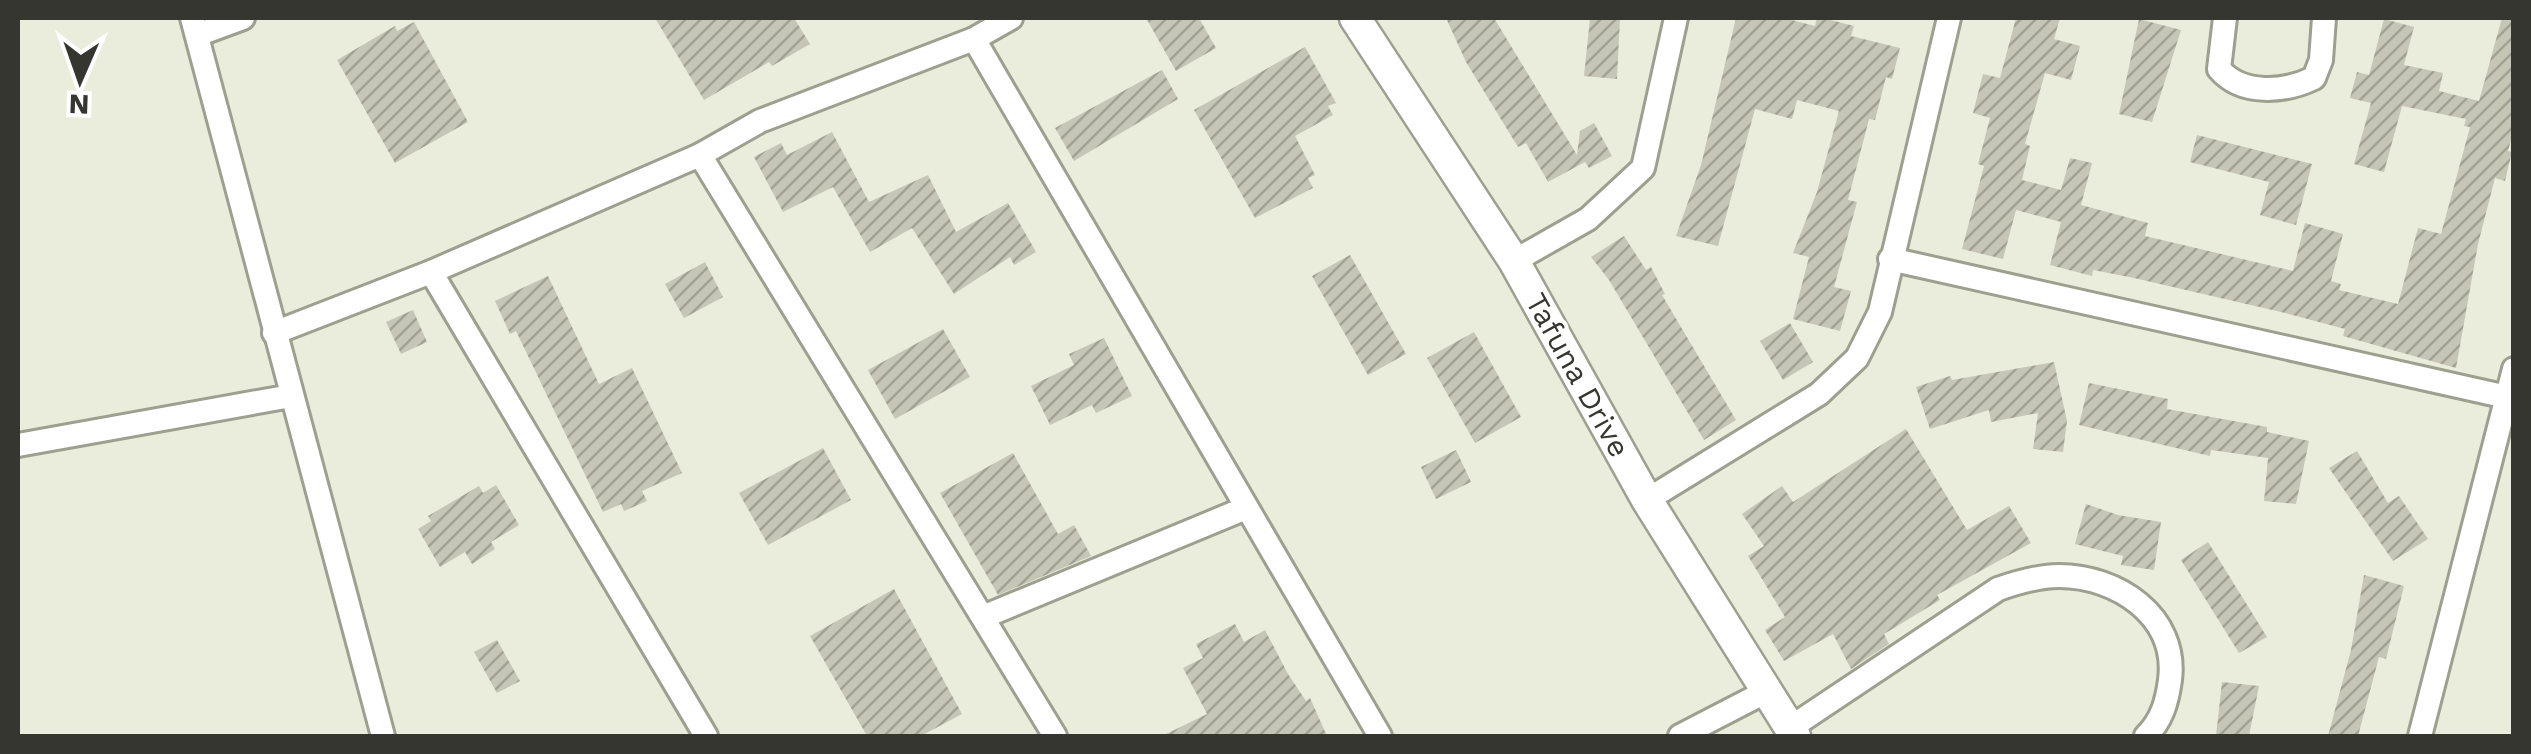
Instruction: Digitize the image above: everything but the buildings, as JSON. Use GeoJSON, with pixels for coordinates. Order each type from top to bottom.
{"type":"FeatureCollection","features":[{"type":"Feature","properties":{"kind":"main road","name":"Tafuna Drive"},"geometry":{"type":"LineString","coordinates":[[1355,18],[1514,261],[1647,500],[1792,732]]}},
{"type":"Feature","properties":{"kind":"street"},"geometry":{"type":"LineString","coordinates":[[243,18],[194,26],[382,736]]}},
{"type":"Feature","properties":{"kind":"street"},"geometry":{"type":"LineString","coordinates":[[274,334],[431,272],[700,156],[760,121],[974,39],[1012,18]]}},
{"type":"Feature","properties":{"kind":"street"},"geometry":{"type":"LineString","coordinates":[[1514,261],[1588,219],[1643,168],[1676,18]]}},
{"type":"Feature","properties":{"kind":"street"},"geometry":{"type":"LineString","coordinates":[[1647,500],[1819,394],[1857,358],[1880,312],[1949,18]]}},
{"type":"Feature","properties":{"kind":"street"},"geometry":{"type":"LineString","coordinates":[[2224,18],[2219,69],[2227,78],[2272,90],[2314,78],[2321,60],[2324,18]]}},
{"type":"Feature","properties":{"kind":"street"},"geometry":{"type":"LineString","coordinates":[[974,39],[1380,736]]}},
{"type":"Feature","properties":{"kind":"street"},"geometry":{"type":"LineString","coordinates":[[700,156],[1055,736]]}},
{"type":"Feature","properties":{"kind":"street"},"geometry":{"type":"LineString","coordinates":[[1890,258],[2506,397]]}},
{"type":"Feature","properties":{"kind":"street"},"geometry":{"type":"LineString","coordinates":[[431,272],[706,736]]}},
{"type":"Feature","properties":{"kind":"street"},"geometry":{"type":"LineString","coordinates":[[2420,736],[2514,369]]}},
{"type":"Feature","properties":{"kind":"street"},"geometry":{"type":"LineString","coordinates":[[18,444],[291,396]]}},
{"type":"Feature","properties":{"kind":"street"},"geometry":{"type":"LineString","coordinates":[[983,617],[1246,508]]}},
{"type":"Feature","properties":{"kind":"street"},"geometry":{"type":"LineString","coordinates":[[1792,732],[1998,589],[2031,578],[2063,576],[2132,594],[2160,628],[2172,664],[2167,703],[2146,736]]}},
{"type":"Feature","properties":{"kind":"street"},"geometry":{"type":"LineString","coordinates":[[1680,736],[1767,691]]}}]}
